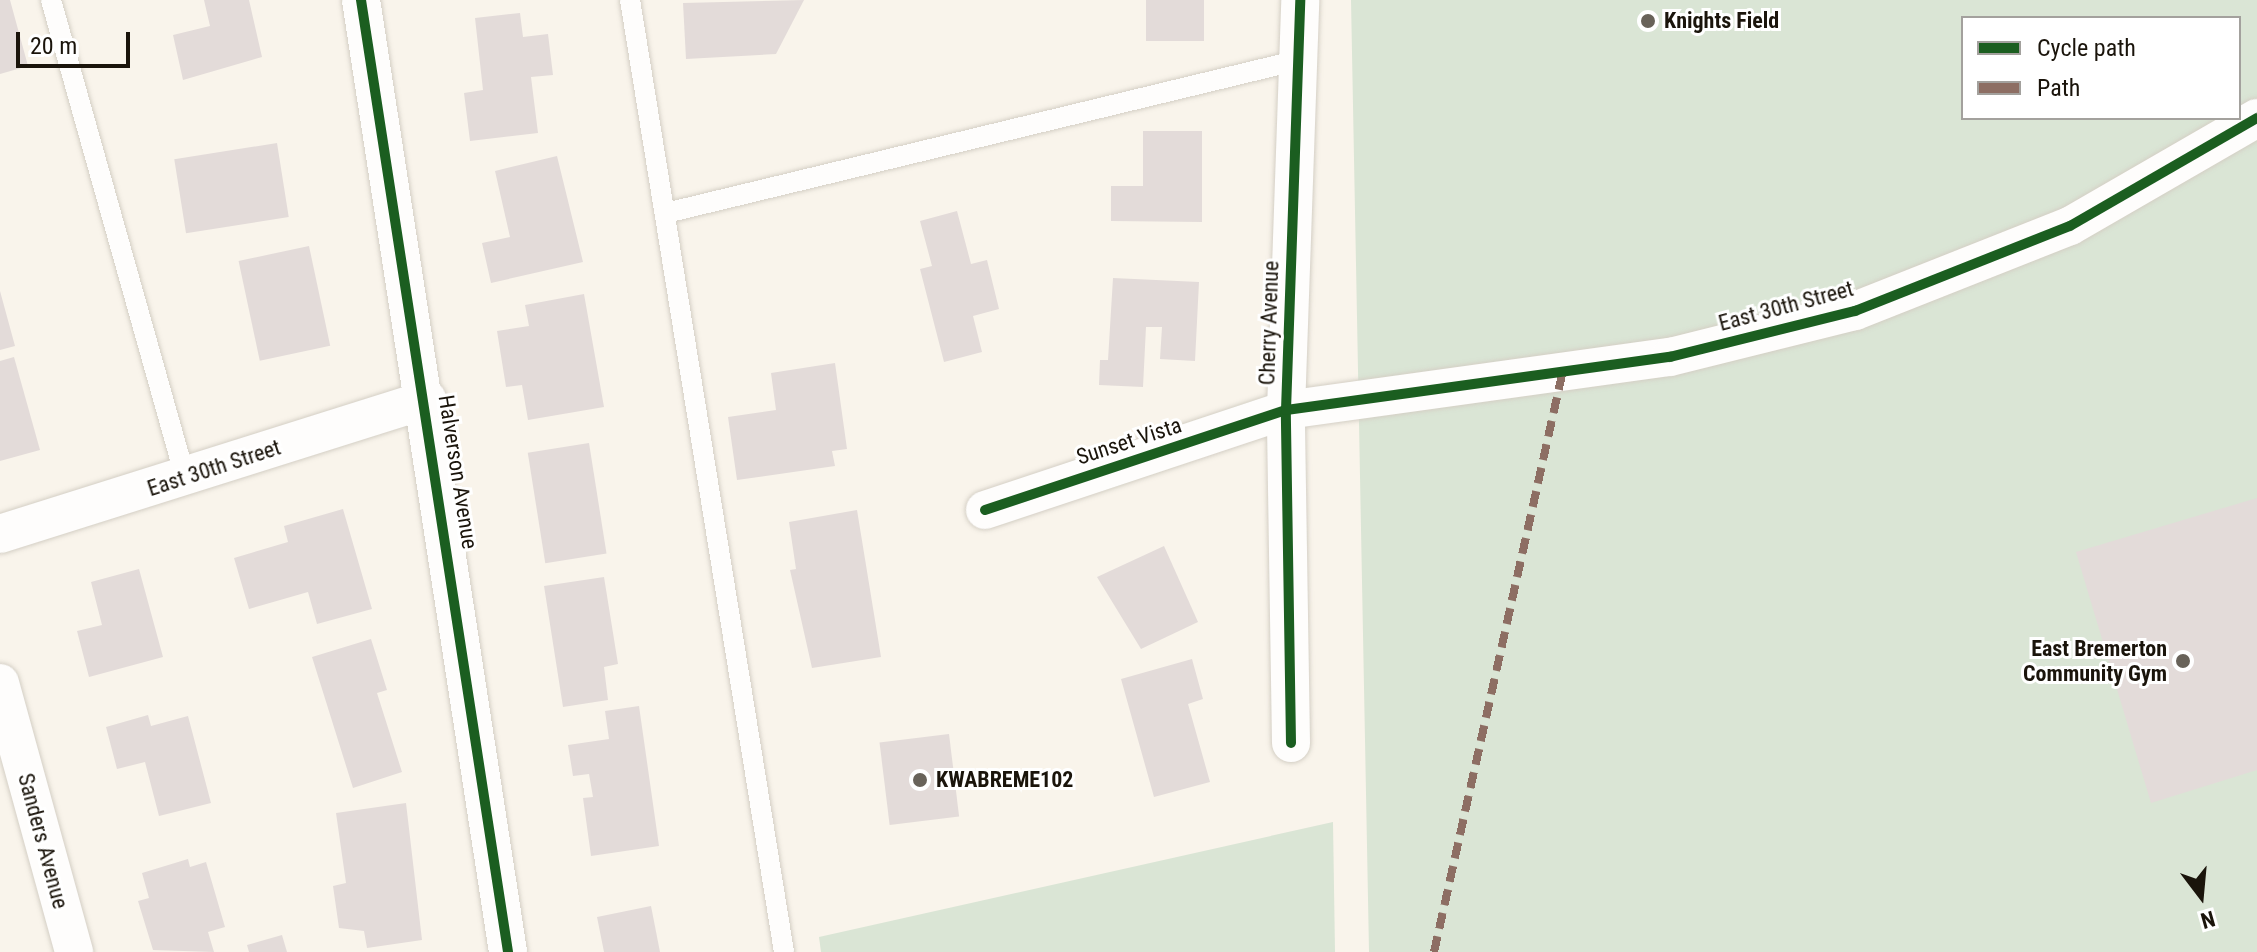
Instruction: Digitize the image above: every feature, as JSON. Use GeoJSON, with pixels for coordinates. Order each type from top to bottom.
{"type":"FeatureCollection","features":[{"type":"Feature","properties":{"kind":"street","name":"Halverson Avenue"},"geometry":{"type":"LineString","coordinates":[[361,0],[427,399],[508,952]]}},
{"type":"Feature","properties":{"kind":"street","name":"Cherry Avenue"},"geometry":{"type":"LineString","coordinates":[[1291,743],[1286,410],[1300,0]]}},
{"type":"Feature","properties":{"kind":"street","name":"East 30th Street"},"geometry":{"type":"LineString","coordinates":[[1286,410],[1670,357],[1855,311],[2070,226],[2257,118]]}},
{"type":"Feature","properties":{"kind":"street","name":"East 30th Street"},"geometry":{"type":"LineString","coordinates":[[0,534],[427,399]]}},
{"type":"Feature","properties":{"kind":"street","name":"Sunset Vista"},"geometry":{"type":"LineString","coordinates":[[985,510],[1286,410]]}},
{"type":"Feature","properties":{"kind":"street","name":"Sanders Avenue"},"geometry":{"type":"LineString","coordinates":[[0,683],[74,952]]}},
{"type":"Feature","properties":{"kind":"lane"},"geometry":{"type":"LineString","coordinates":[[51,0],[185,477]]}},
{"type":"Feature","properties":{"kind":"lane"},"geometry":{"type":"LineString","coordinates":[[630,0],[784,952]]}},
{"type":"Feature","properties":{"kind":"lane"},"geometry":{"type":"LineString","coordinates":[[666,213],[1299,60]]}},
{"type":"Feature","properties":{"kind":"green space"},"geometry":{"type":"Polygon","coordinates":[[[1351,0],[2257,0],[2257,952],[1369,952],[1351,0]]]}},
{"type":"Feature","properties":{"kind":"green space"},"geometry":{"type":"Polygon","coordinates":[[[1333,822],[1335,952],[821,952],[819,937],[1333,822]]]}},
{"type":"Feature","properties":{"kind":"building"},"geometry":{"type":"Polygon","coordinates":[[[0,0],[10,0],[28,66],[0,74],[0,0]]]}},
{"type":"Feature","properties":{"kind":"building"},"geometry":{"type":"Polygon","coordinates":[[[204,0],[249,0],[262,57],[183,80],[173,35],[210,26],[204,0]]]}},
{"type":"Feature","properties":{"kind":"building"},"geometry":{"type":"Polygon","coordinates":[[[804,0],[776,54],[686,59],[683,3],[804,0]]]}},
{"type":"Feature","properties":{"kind":"building"},"geometry":{"type":"Polygon","coordinates":[[[1146,0],[1204,0],[1204,41],[1146,41],[1146,0]]]}},
{"type":"Feature","properties":{"kind":"building"},"geometry":{"type":"Polygon","coordinates":[[[520,13],[523,37],[548,34],[553,75],[531,77],[538,133],[470,141],[464,93],[483,90],[475,18],[520,13]]]}},
{"type":"Feature","properties":{"kind":"building"},"geometry":{"type":"Polygon","coordinates":[[[1143,131],[1202,131],[1202,222],[1111,221],[1111,186],[1143,186],[1143,131]]]}},
{"type":"Feature","properties":{"kind":"building"},"geometry":{"type":"Polygon","coordinates":[[[277,143],[289,217],[186,233],[174,159],[277,143]]]}},
{"type":"Feature","properties":{"kind":"building"},"geometry":{"type":"Polygon","coordinates":[[[557,156],[583,262],[491,283],[482,243],[510,237],[495,171],[557,156]]]}},
{"type":"Feature","properties":{"kind":"building"},"geometry":{"type":"Polygon","coordinates":[[[957,211],[971,264],[987,260],[999,309],[973,316],[982,352],[944,362],[920,269],[932,266],[920,221],[957,211]]]}},
{"type":"Feature","properties":{"kind":"building"},"geometry":{"type":"Polygon","coordinates":[[[309,246],[330,346],[260,361],[239,261],[309,246]]]}},
{"type":"Feature","properties":{"kind":"building"},"geometry":{"type":"Polygon","coordinates":[[[1113,278],[1199,282],[1195,361],[1160,359],[1162,327],[1146,327],[1143,387],[1099,385],[1100,360],[1108,360],[1113,278]]]}},
{"type":"Feature","properties":{"kind":"building"},"geometry":{"type":"Polygon","coordinates":[[[0,291],[15,346],[0,350],[0,291]]]}},
{"type":"Feature","properties":{"kind":"building"},"geometry":{"type":"Polygon","coordinates":[[[584,294],[604,407],[528,420],[522,385],[506,387],[497,331],[529,326],[525,305],[584,294]]]}},
{"type":"Feature","properties":{"kind":"building"},"geometry":{"type":"Polygon","coordinates":[[[14,357],[40,450],[0,461],[0,361],[14,357]]]}},
{"type":"Feature","properties":{"kind":"building"},"geometry":{"type":"Polygon","coordinates":[[[835,363],[847,449],[832,451],[835,466],[737,480],[728,417],[776,410],[771,373],[835,363]]]}},
{"type":"Feature","properties":{"kind":"building"},"geometry":{"type":"Polygon","coordinates":[[[589,443],[607,554],[545,563],[528,453],[589,443]]]}},
{"type":"Feature","properties":{"kind":"building","name":"East Bremerton Community Gym"},"geometry":{"type":"Polygon","coordinates":[[[2257,498],[2257,770],[2151,803],[2076,552],[2257,498]]]}},
{"type":"Feature","properties":{"kind":"building"},"geometry":{"type":"Polygon","coordinates":[[[343,509],[372,609],[317,624],[308,592],[249,609],[234,558],[288,542],[284,526],[343,509]]]}},
{"type":"Feature","properties":{"kind":"building"},"geometry":{"type":"Polygon","coordinates":[[[857,510],[881,657],[812,668],[790,570],[796,569],[789,522],[857,510]]]}},
{"type":"Feature","properties":{"kind":"building"},"geometry":{"type":"Polygon","coordinates":[[[1164,546],[1198,622],[1141,649],[1097,577],[1164,546]]]}},
{"type":"Feature","properties":{"kind":"building"},"geometry":{"type":"Polygon","coordinates":[[[139,569],[163,657],[89,677],[77,631],[102,625],[91,582],[139,569]]]}},
{"type":"Feature","properties":{"kind":"building"},"geometry":{"type":"Polygon","coordinates":[[[604,577],[618,664],[604,667],[608,700],[563,707],[544,586],[604,577]]]}},
{"type":"Feature","properties":{"kind":"building"},"geometry":{"type":"Polygon","coordinates":[[[371,639],[387,690],[377,693],[402,772],[353,788],[312,657],[371,639]]]}},
{"type":"Feature","properties":{"kind":"building"},"geometry":{"type":"Polygon","coordinates":[[[1192,659],[1203,699],[1188,704],[1210,782],[1154,797],[1121,679],[1192,659]]]}},
{"type":"Feature","properties":{"kind":"building"},"geometry":{"type":"Polygon","coordinates":[[[639,706],[659,846],[591,856],[583,798],[593,797],[589,774],[573,776],[568,745],[609,739],[605,711],[639,706]]]}},
{"type":"Feature","properties":{"kind":"building"},"geometry":{"type":"Polygon","coordinates":[[[148,715],[151,726],[188,716],[211,803],[159,816],[145,762],[117,769],[106,727],[148,715]]]}},
{"type":"Feature","properties":{"kind":"building","name":"KWABREME102"},"geometry":{"type":"Polygon","coordinates":[[[949,734],[959,816],[890,825],[880,743],[949,734]]]}},
{"type":"Feature","properties":{"kind":"building"},"geometry":{"type":"Polygon","coordinates":[[[406,803],[422,940],[367,948],[364,931],[339,928],[333,886],[346,883],[336,813],[406,803]]]}},
{"type":"Feature","properties":{"kind":"building"},"geometry":{"type":"Polygon","coordinates":[[[188,859],[190,867],[206,862],[225,927],[208,932],[214,952],[153,950],[138,901],[149,898],[142,873],[188,859]]]}},
{"type":"Feature","properties":{"kind":"building"},"geometry":{"type":"Polygon","coordinates":[[[651,906],[660,952],[604,952],[597,917],[651,906]]]}},
{"type":"Feature","properties":{"kind":"building"},"geometry":{"type":"Polygon","coordinates":[[[282,935],[287,952],[249,952],[247,945],[282,935]]]}},
{"type":"Feature","properties":{"kind":"marked path"},"geometry":{"type":"LineString","coordinates":[[1434,952],[1563,370]]}},
{"type":"Feature","properties":{"kind":"cycle path"},"geometry":{"type":"LineString","coordinates":[[361,0],[508,952]]}},
{"type":"Feature","properties":{"kind":"cycle path"},"geometry":{"type":"LineString","coordinates":[[1291,743],[1286,410],[1300,0]]}},
{"type":"Feature","properties":{"kind":"cycle path"},"geometry":{"type":"LineString","coordinates":[[985,510],[1286,410],[1670,357],[1855,311],[2070,226],[2257,118]]}},
{"type":"Feature","properties":{"kind":"place","name":"Knights Field"},"geometry":{"type":"Point","coordinates":[1648,21]}},
{"type":"Feature","properties":{"kind":"place","name":"East Bremerton Community Gym"},"geometry":{"type":"Point","coordinates":[2183,661]}},
{"type":"Feature","properties":{"kind":"place","name":"KWABREME102"},"geometry":{"type":"Point","coordinates":[920,780]}}]}
